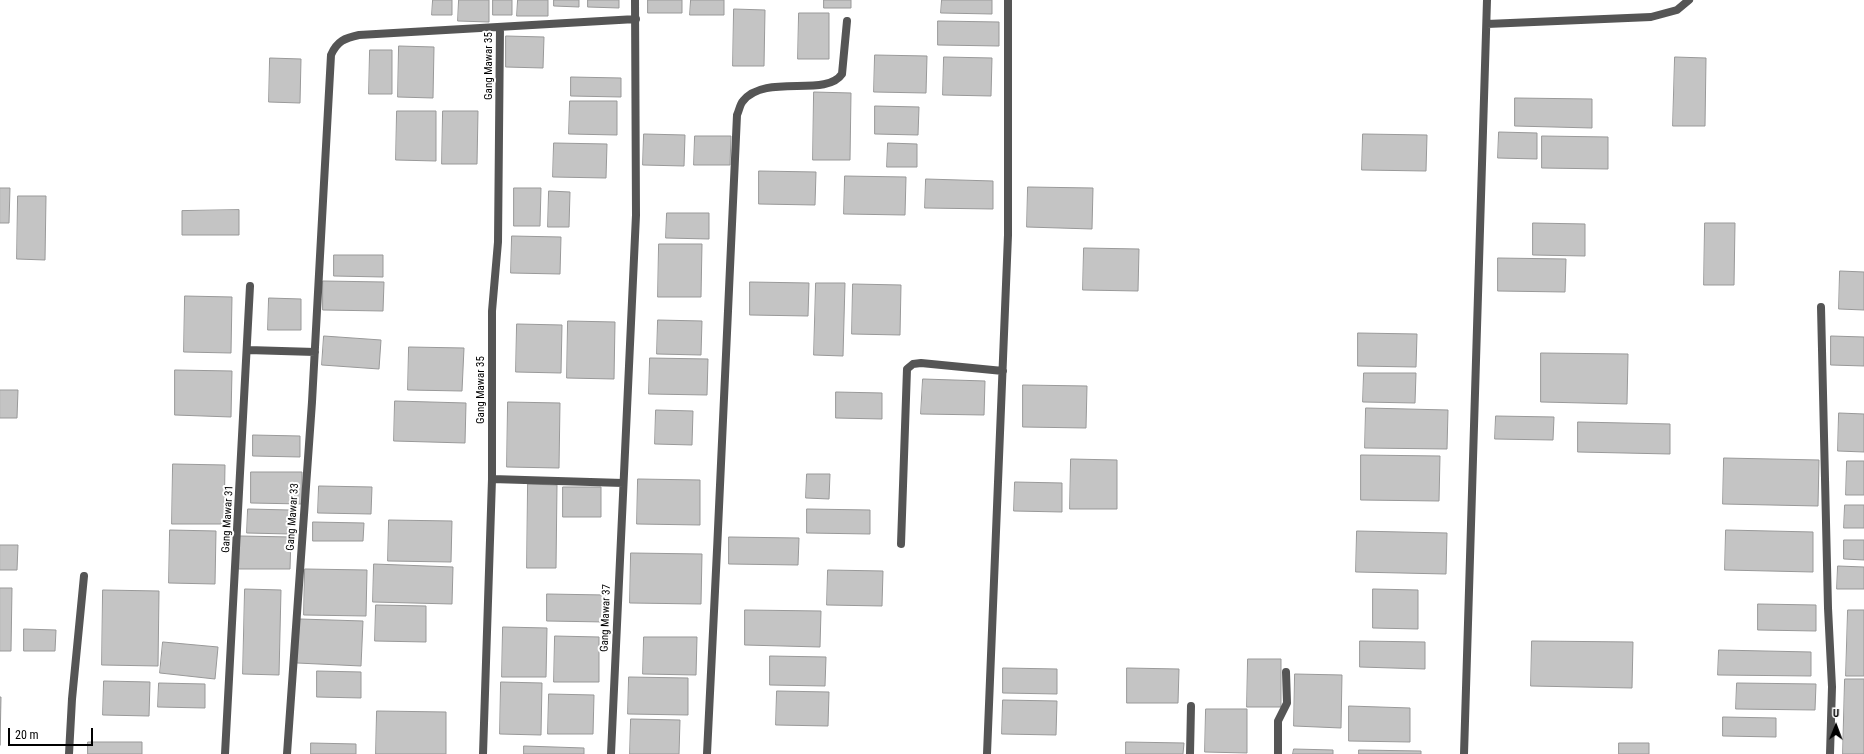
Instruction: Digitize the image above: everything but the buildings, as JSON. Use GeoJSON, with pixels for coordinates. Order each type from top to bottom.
{"type":"FeatureCollection","features":[{"type":"Feature","properties":{"kind":"street","name":"Gang Mawar 37"},"geometry":{"type":"LineString","coordinates":[[611,754],[636,215],[635,0]]}},
{"type":"Feature","properties":{"kind":"street"},"geometry":{"type":"LineString","coordinates":[[987,754],[1008,235],[1008,0]]}},
{"type":"Feature","properties":{"kind":"street"},"geometry":{"type":"LineString","coordinates":[[1464,754],[1487,0]]}},
{"type":"Feature","properties":{"kind":"street"},"geometry":{"type":"LineString","coordinates":[[1487,24],[1651,17],[1677,10],[1689,0]]}},
{"type":"Feature","properties":{"kind":"street","name":"Gang Mawar 33"},"geometry":{"type":"LineString","coordinates":[[287,754],[315,352],[331,55],[335,47],[344,38],[359,35],[636,19]]}},
{"type":"Feature","properties":{"kind":"street"},"geometry":{"type":"LineString","coordinates":[[707,754],[717,532],[727,376],[738,115],[743,101],[756,91],[772,86],[808,86],[835,81],[839,78],[842,74],[847,21]]}},
{"type":"Feature","properties":{"kind":"street","name":"Gang Mawar 35"},"geometry":{"type":"LineString","coordinates":[[483,754],[492,479],[492,311],[498,242],[500,27]]}},
{"type":"Feature","properties":{"kind":"street","name":"Gang Mawar 31"},"geometry":{"type":"LineString","coordinates":[[225,754],[248,350],[250,286]]}},
{"type":"Feature","properties":{"kind":"street"},"geometry":{"type":"LineString","coordinates":[[1821,307],[1828,608],[1832,687],[1830,754]]}},
{"type":"Feature","properties":{"kind":"street"},"geometry":{"type":"LineString","coordinates":[[248,350],[315,352]]}},
{"type":"Feature","properties":{"kind":"street"},"geometry":{"type":"LineString","coordinates":[[901,544],[907,369],[913,364],[921,363],[1003,371]]}},
{"type":"Feature","properties":{"kind":"street"},"geometry":{"type":"LineString","coordinates":[[492,479],[623,483]]}},
{"type":"Feature","properties":{"kind":"street"},"geometry":{"type":"LineString","coordinates":[[69,754],[72,699],[84,576]]}},
{"type":"Feature","properties":{"kind":"street"},"geometry":{"type":"LineString","coordinates":[[1278,754],[1278,721],[1287,702],[1286,672]]}},
{"type":"Feature","properties":{"kind":"street"},"geometry":{"type":"LineString","coordinates":[[1190,754],[1191,706]]}}]}
